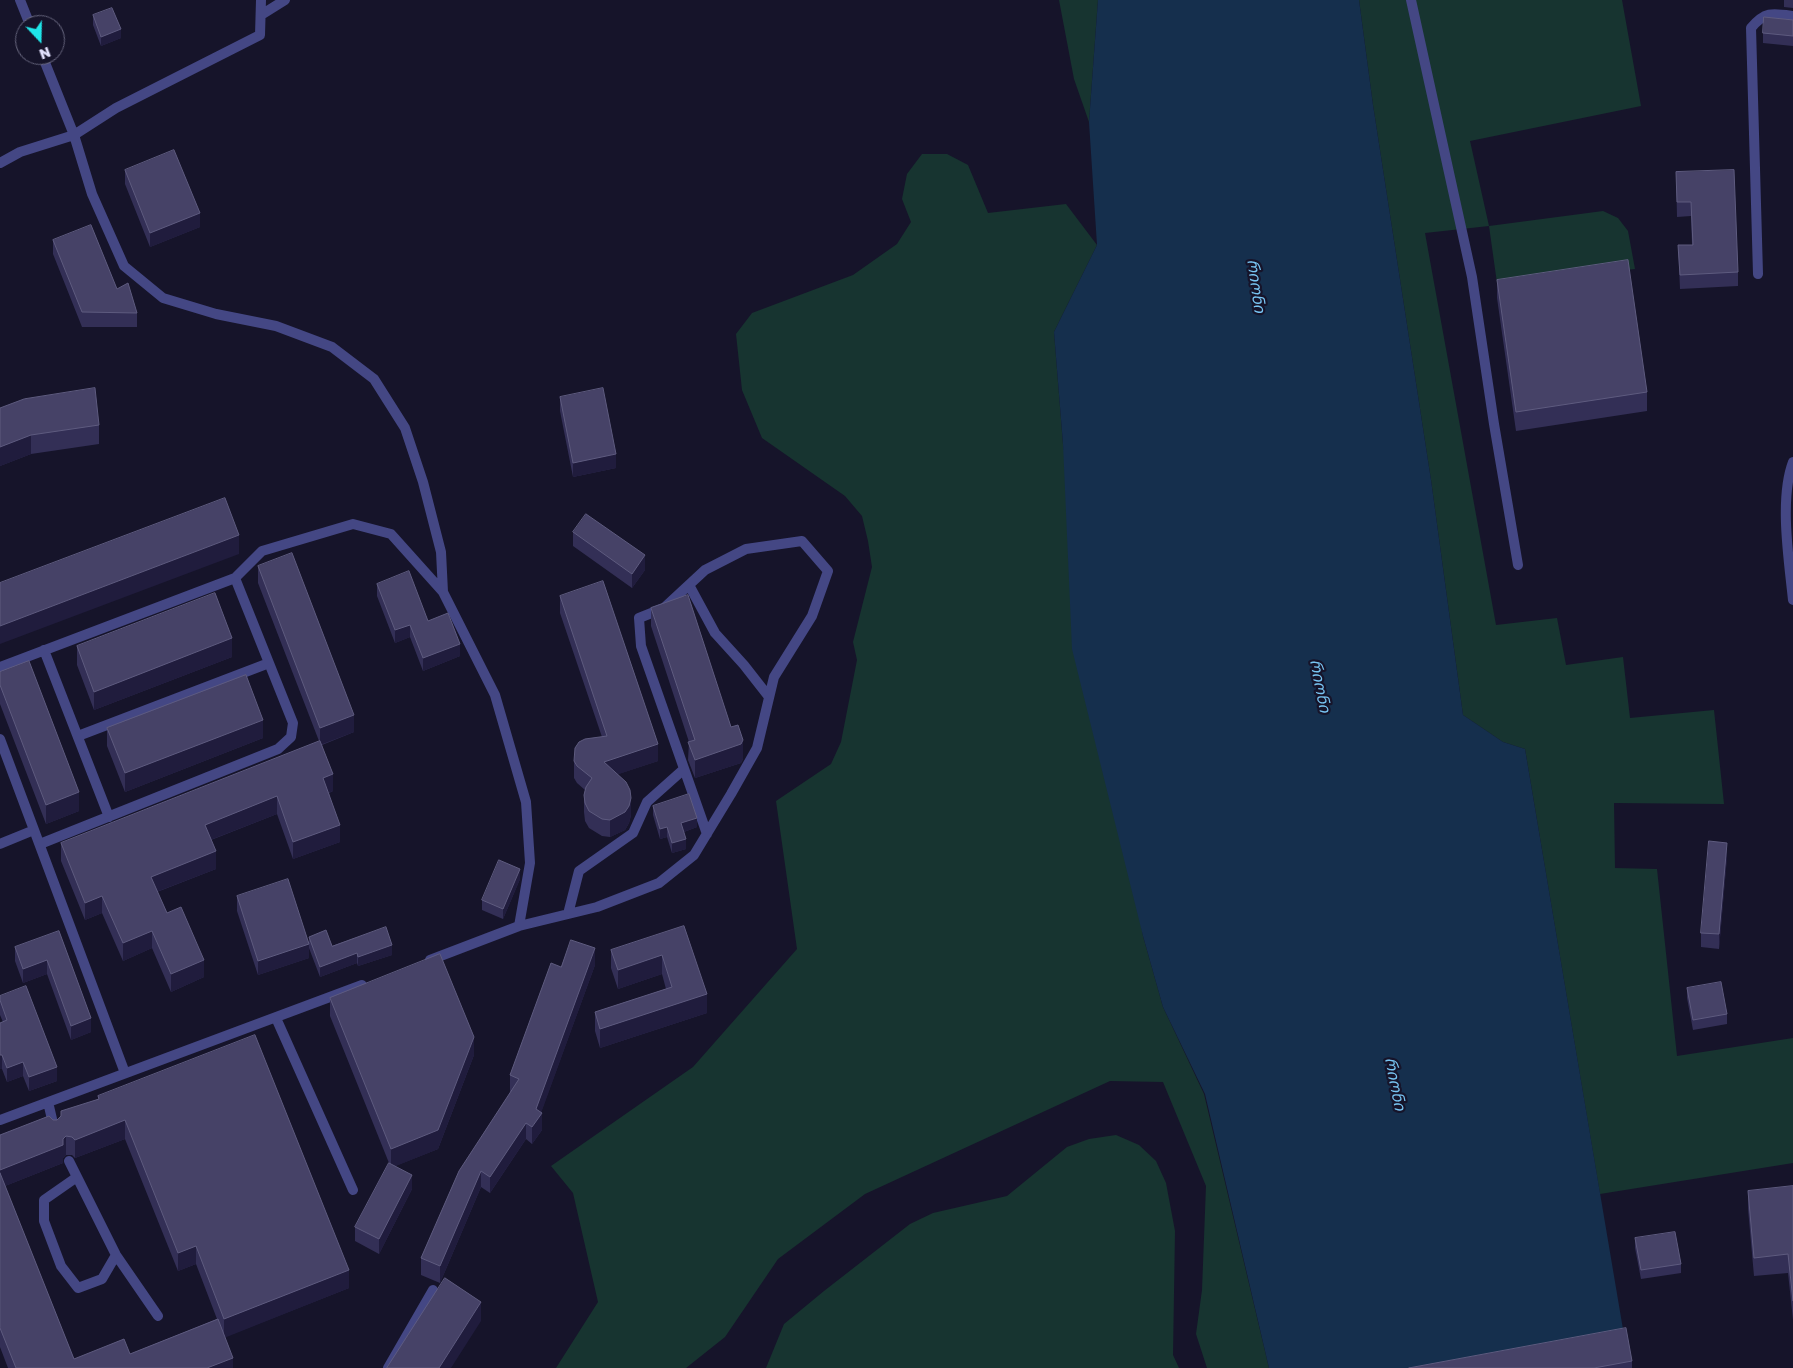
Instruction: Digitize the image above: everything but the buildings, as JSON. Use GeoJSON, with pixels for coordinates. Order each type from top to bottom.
{"type":"FeatureCollection","features":[{"type":"Feature","properties":{"kind":"street"},"geometry":{"type":"LineString","coordinates":[[20,0],[26,15]]}},
{"type":"Feature","properties":{"kind":"street"},"geometry":{"type":"LineString","coordinates":[[0,163],[20,152],[74,135],[116,108],[260,35],[261,0]]}},
{"type":"Feature","properties":{"kind":"street"},"geometry":{"type":"LineString","coordinates":[[261,15],[285,0]]}},
{"type":"Feature","properties":{"kind":"street"},"geometry":{"type":"LineString","coordinates":[[1411,0],[1472,276],[1494,424],[1518,565]]}},
{"type":"Feature","properties":{"kind":"street"},"geometry":{"type":"LineString","coordinates":[[1758,274],[1751,28],[1759,18],[1772,13],[1793,16]]}},
{"type":"Feature","properties":{"kind":"street"},"geometry":{"type":"LineString","coordinates":[[46,65],[74,135],[92,194],[124,266],[163,298],[216,314],[276,326],[332,347],[374,379],[405,428],[423,482],[441,552],[443,592]]}},
{"type":"Feature","properties":{"kind":"street"},"geometry":{"type":"LineString","coordinates":[[1793,462],[1789,473],[1786,528],[1793,600]]}},
{"type":"Feature","properties":{"kind":"street"},"geometry":{"type":"LineString","coordinates":[[0,667],[235,578],[262,551],[353,524],[391,534],[443,592],[495,695],[526,802],[530,863],[518,926]]}},
{"type":"Feature","properties":{"kind":"street"},"geometry":{"type":"LineString","coordinates":[[416,965],[518,926],[597,906],[659,883],[694,855],[707,834],[757,748],[774,677],[812,616],[828,571],[802,541],[746,549],[705,570],[664,608],[639,618],[640,646],[707,834]]}},
{"type":"Feature","properties":{"kind":"street"},"geometry":{"type":"LineString","coordinates":[[40,844],[278,749],[291,737],[293,723],[235,578]]}},
{"type":"Feature","properties":{"kind":"street"},"geometry":{"type":"LineString","coordinates":[[689,584],[715,633],[744,665],[769,697]]}},
{"type":"Feature","properties":{"kind":"street"},"geometry":{"type":"LineString","coordinates":[[44,650],[109,816]]}},
{"type":"Feature","properties":{"kind":"street"},"geometry":{"type":"LineString","coordinates":[[78,736],[269,663]]}},
{"type":"Feature","properties":{"kind":"street"},"geometry":{"type":"LineString","coordinates":[[0,739],[125,1073]]}},
{"type":"Feature","properties":{"kind":"street"},"geometry":{"type":"LineString","coordinates":[[568,914],[579,871],[633,834],[647,802],[684,769]]}},
{"type":"Feature","properties":{"kind":"street"},"geometry":{"type":"LineString","coordinates":[[0,844],[34,830]]}},
{"type":"Feature","properties":{"kind":"street"},"geometry":{"type":"LineString","coordinates":[[0,1120],[369,983]]}},
{"type":"Feature","properties":{"kind":"street"},"geometry":{"type":"LineString","coordinates":[[276,1018],[353,1190]]}},
{"type":"Feature","properties":{"kind":"street"},"geometry":{"type":"LineString","coordinates":[[48,1102],[55,1132]]}},
{"type":"Feature","properties":{"kind":"street"},"geometry":{"type":"LineString","coordinates":[[68,1161],[116,1255],[158,1316]]}},
{"type":"Feature","properties":{"kind":"street"},"geometry":{"type":"LineString","coordinates":[[77,1177],[44,1200],[44,1221],[61,1266],[78,1288],[102,1279],[116,1255]]}},
{"type":"Feature","properties":{"kind":"street"},"geometry":{"type":"LineString","coordinates":[[388,1368],[433,1290]]}},
{"type":"Feature","properties":{"kind":"green space"},"geometry":{"type":"Polygon","coordinates":[[[1059,0],[1098,0],[1089,122],[1074,79],[1059,0]]]}},
{"type":"Feature","properties":{"kind":"green space"},"geometry":{"type":"Polygon","coordinates":[[[1359,0],[1622,0],[1641,106],[1470,141],[1489,226],[1425,233],[1496,625],[1557,618],[1566,665],[1623,657],[1630,718],[1714,710],[1724,804],[1614,803],[1615,868],[1657,869],[1677,1056],[1793,1038],[1793,1163],[1600,1194],[1525,749],[1503,742],[1463,715],[1431,480],[1373,105],[1359,0]]]}},
{"type":"Feature","properties":{"kind":"green space"},"geometry":{"type":"Polygon","coordinates":[[[922,154],[947,154],[968,165],[988,213],[1066,204],[1097,245],[1054,332],[1063,444],[1143,936],[1163,1007],[1204,1094],[1269,1368],[1207,1368],[1196,1334],[1202,1290],[1206,1186],[1163,1082],[1110,1081],[865,1194],[778,1259],[725,1337],[686,1368],[556,1368],[598,1302],[573,1193],[551,1166],[693,1067],[797,949],[776,801],[831,764],[841,742],[857,660],[853,642],[872,567],[862,516],[845,496],[762,438],[742,390],[736,334],[752,313],[853,275],[897,244],[911,222],[902,199],[907,174],[922,154]]]}},
{"type":"Feature","properties":{"kind":"green space"},"geometry":{"type":"Polygon","coordinates":[[[1603,211],[1618,218],[1628,231],[1635,269],[1497,283],[1489,226],[1603,211]]]}},
{"type":"Feature","properties":{"kind":"green space"},"geometry":{"type":"Polygon","coordinates":[[[1116,1135],[1139,1145],[1156,1161],[1166,1183],[1175,1231],[1173,1355],[1179,1368],[766,1368],[784,1324],[910,1224],[933,1213],[1007,1196],[1067,1147],[1089,1139],[1116,1135]]]}},
{"type":"Feature","properties":{"kind":"water","name":"რიონი"},"geometry":{"type":"Polygon","coordinates":[[[1098,0],[1359,0],[1373,105],[1431,480],[1463,715],[1503,742],[1525,749],[1626,1347],[1513,1368],[1269,1368],[1205,1094],[1163,1007],[1143,936],[1072,649],[1063,444],[1054,332],[1097,245],[1089,122],[1098,0]]]}}]}
